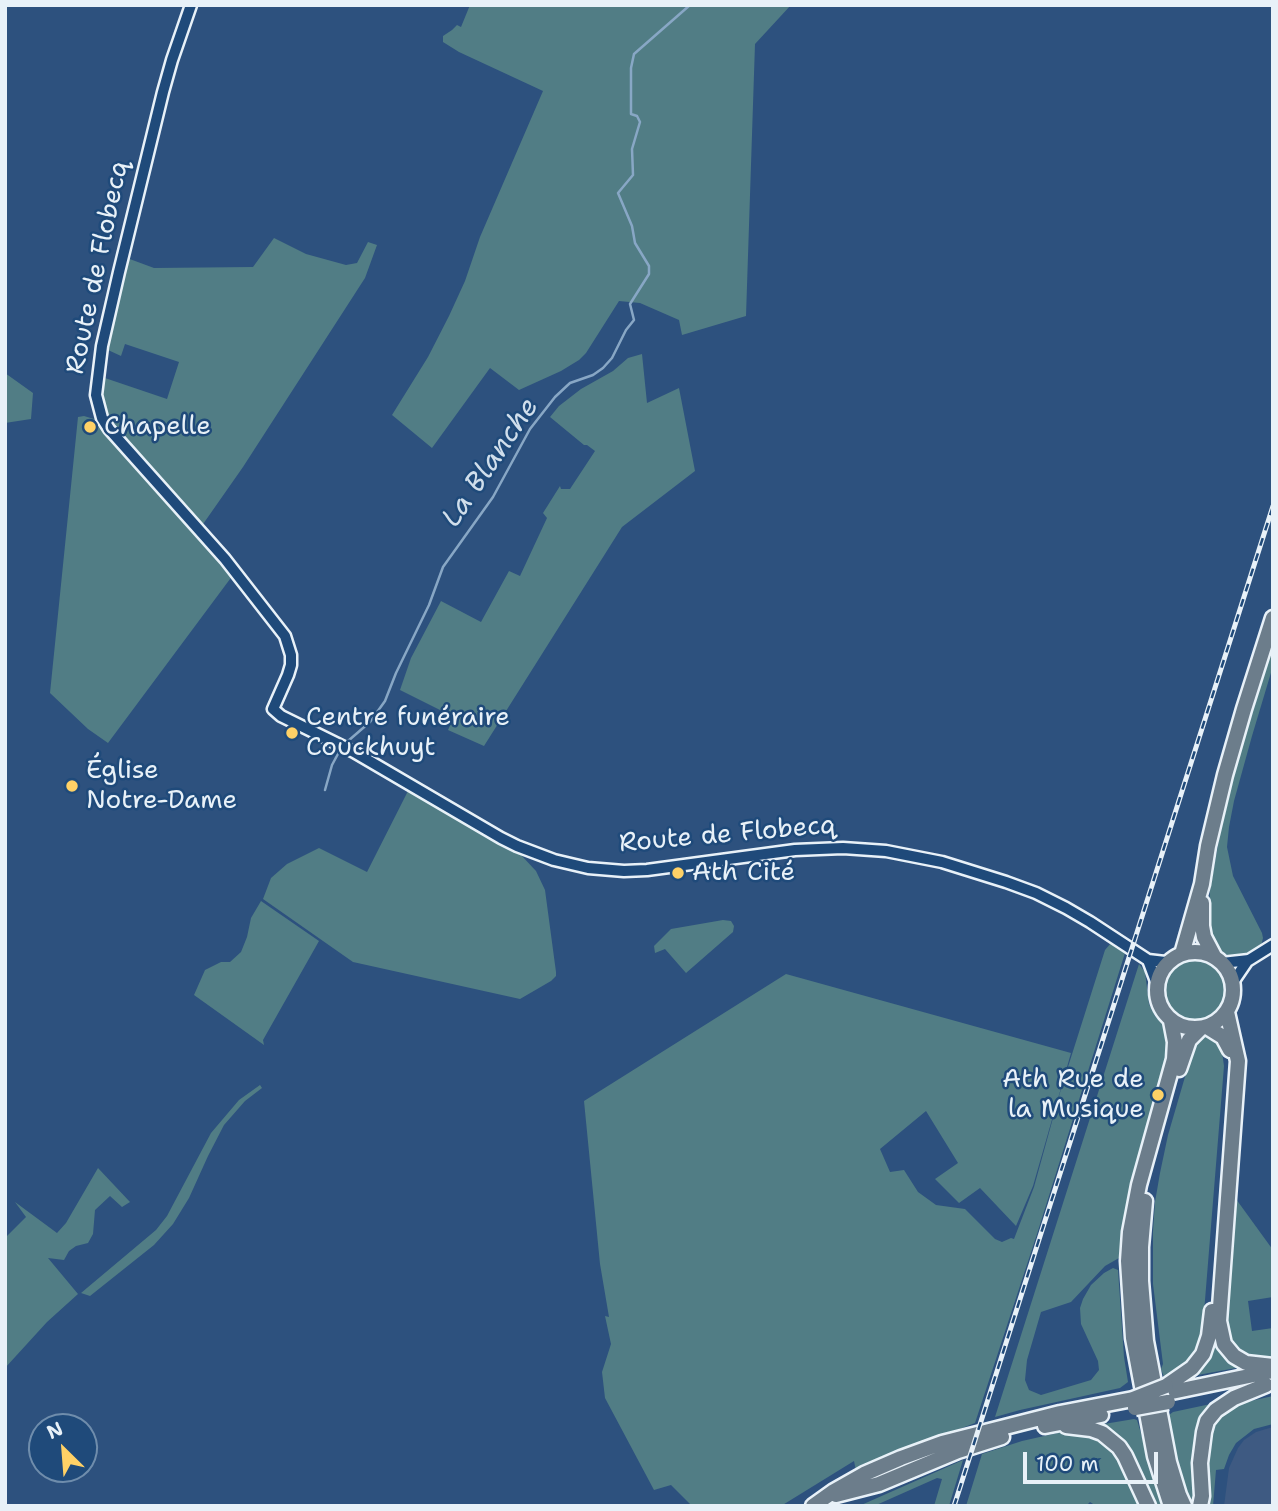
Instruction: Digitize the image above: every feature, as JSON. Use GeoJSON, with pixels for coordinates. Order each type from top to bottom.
{"type":"FeatureCollection","features":[{"type":"Feature","properties":{"kind":"highway"},"geometry":{"type":"LineString","coordinates":[[1184,1506],[1169,1462],[1146,1341],[1140,1280],[1140,1247],[1146,1189],[1153,1157],[1184,1053],[1189,1040],[1227,1012],[1233,997],[1233,982],[1227,968],[1208,946],[1202,926],[1202,884],[1225,775],[1273,618]]}},
{"type":"Feature","properties":{"kind":"highway"},"geometry":{"type":"LineString","coordinates":[[1178,956],[1202,884]]}},
{"type":"Feature","properties":{"kind":"highway"},"geometry":{"type":"LineString","coordinates":[[1167,1393],[1197,1363],[1209,1336],[1232,1063],[1228,1045],[1223,1037],[1204,1028],[1185,1027],[1165,1015],[1158,1000],[1157,984],[1166,965],[1178,956],[1199,952],[1218,960]]}},
{"type":"Feature","properties":{"kind":"highway"},"geometry":{"type":"LineString","coordinates":[[1227,1012],[1238,1061],[1219,1321],[1224,1344],[1234,1356],[1246,1363],[1273,1366]]}},
{"type":"Feature","properties":{"kind":"highway"},"geometry":{"type":"LineString","coordinates":[[1171,1021],[1175,1042],[1174,1059],[1139,1185],[1128,1261],[1133,1338],[1155,1456],[1171,1506]]}},
{"type":"Feature","properties":{"kind":"highway"},"geometry":{"type":"LineString","coordinates":[[813,1506],[837,1495],[879,1484],[957,1451],[1167,1393],[1273,1371]]}},
{"type":"Feature","properties":{"kind":"highway"},"geometry":{"type":"LineString","coordinates":[[1167,1393],[1269,1384]]}},
{"type":"Feature","properties":{"kind":"highway"},"geometry":{"type":"LineString","coordinates":[[1200,1506],[1200,1463],[1207,1421],[1216,1410],[1234,1398],[1269,1384]]}},
{"type":"Feature","properties":{"kind":"highway"},"geometry":{"type":"LineString","coordinates":[[813,1506],[864,1474],[922,1450],[1024,1421],[1134,1404]]}},
{"type":"Feature","properties":{"kind":"highway"},"geometry":{"type":"LineString","coordinates":[[1047,1425],[1091,1429],[1110,1439],[1125,1456],[1148,1506]]}},
{"type":"Feature","properties":{"kind":"street","name":"Route de Flobecq"},"geometry":{"type":"LineString","coordinates":[[191,5],[163,92],[119,272],[102,346],[96,395],[102,418],[109,429],[225,559],[285,636],[291,656],[290,665],[273,709],[281,716],[342,746],[500,838],[554,860],[589,868],[624,871],[795,850],[852,848],[899,853],[953,865],[1036,893],[1090,922],[1148,960]]}},
{"type":"Feature","properties":{"kind":"street"},"geometry":{"type":"LineString","coordinates":[[1233,982],[1249,960],[1273,946]]}},
{"type":"Feature","properties":{"kind":"street"},"geometry":{"type":"LineString","coordinates":[[1157,984],[1148,960],[1164,961],[1178,956]]}},
{"type":"Feature","properties":{"kind":"street"},"geometry":{"type":"LineString","coordinates":[[1218,960],[1249,960]]}},
{"type":"Feature","properties":{"kind":"shaded area"},"geometry":{"type":"Polygon","coordinates":[[[1273,1427],[1273,1506],[1224,1506],[1229,1468],[1238,1448],[1256,1432],[1273,1427]]]}},
{"type":"Feature","properties":{"kind":"green space"},"geometry":{"type":"Polygon","coordinates":[[[470,5],[791,5],[755,44],[746,316],[682,335],[679,320],[640,303],[619,301],[586,353],[561,371],[519,390],[490,368],[432,448],[392,415],[428,357],[449,316],[543,91],[443,42],[443,36],[457,25],[461,27],[470,5]]]}},
{"type":"Feature","properties":{"kind":"green space"},"geometry":{"type":"Polygon","coordinates":[[[274,238],[306,254],[346,265],[357,263],[368,242],[377,245],[365,278],[201,527],[117,432],[103,408],[100,395],[102,377],[167,399],[179,362],[125,344],[121,356],[108,350],[109,334],[127,258],[154,268],[253,267],[274,238]]]}},
{"type":"Feature","properties":{"kind":"green space"},"geometry":{"type":"Polygon","coordinates":[[[642,354],[647,403],[679,388],[695,471],[622,527],[484,746],[448,730],[454,717],[400,690],[411,658],[441,601],[481,622],[509,571],[520,576],[547,518],[543,513],[560,486],[561,489],[570,489],[595,451],[550,417],[559,406],[581,389],[613,371],[628,358],[642,354]]]}},
{"type":"Feature","properties":{"kind":"green space"},"geometry":{"type":"Polygon","coordinates":[[[5,373],[33,393],[31,419],[5,423],[5,373]]]}},
{"type":"Feature","properties":{"kind":"green space"},"geometry":{"type":"Polygon","coordinates":[[[78,417],[94,419],[233,575],[108,743],[88,729],[50,693],[78,417]]]}},
{"type":"Feature","properties":{"kind":"green space"},"geometry":{"type":"Polygon","coordinates":[[[1273,647],[1273,666],[1234,801],[1227,847],[1233,876],[1263,938],[1261,946],[1249,954],[1230,957],[1216,947],[1208,934],[1210,890],[1239,755],[1273,647]]]}},
{"type":"Feature","properties":{"kind":"green space"},"geometry":{"type":"Polygon","coordinates":[[[408,791],[521,855],[536,871],[545,890],[556,972],[551,981],[520,999],[353,962],[263,899],[271,878],[287,864],[319,848],[367,872],[408,791]]]}},
{"type":"Feature","properties":{"kind":"green space"},"geometry":{"type":"Polygon","coordinates":[[[261,901],[319,941],[263,1040],[264,1045],[194,995],[205,970],[221,962],[230,962],[241,952],[251,918],[261,901]]]}},
{"type":"Feature","properties":{"kind":"green space"},"geometry":{"type":"Polygon","coordinates":[[[731,921],[733,932],[686,973],[665,949],[655,953],[654,946],[671,929],[731,921]]]}},
{"type":"Feature","properties":{"kind":"green space"},"geometry":{"type":"Polygon","coordinates":[[[1111,943],[1125,953],[975,1423],[856,1471],[854,1461],[781,1506],[692,1506],[671,1485],[654,1490],[605,1398],[602,1372],[611,1344],[605,1316],[609,1317],[600,1264],[584,1101],[786,974],[1071,1053],[1033,1186],[1016,1226],[980,1188],[959,1203],[935,1179],[958,1163],[926,1111],[880,1149],[890,1172],[904,1170],[918,1192],[936,1205],[965,1209],[995,1239],[1002,1242],[1014,1239],[1034,1187],[1061,1089],[1105,950],[1111,943]]]}},
{"type":"Feature","properties":{"kind":"green space"},"geometry":{"type":"Polygon","coordinates":[[[1189,961],[1201,961],[1220,974],[1225,991],[1223,1003],[1212,1016],[1201,1021],[1189,1021],[1170,1008],[1165,997],[1165,985],[1178,966],[1189,961]]]}},
{"type":"Feature","properties":{"kind":"green space"},"geometry":{"type":"Polygon","coordinates":[[[1139,964],[1145,972],[1149,1004],[1167,1034],[1167,1064],[1128,1196],[1119,1258],[1105,1266],[1071,1302],[1041,1312],[1027,1360],[1025,1380],[1029,1390],[1041,1395],[1091,1380],[1099,1370],[1098,1361],[1081,1324],[1080,1308],[1091,1285],[1113,1268],[1118,1270],[1128,1382],[1120,1388],[995,1417],[1139,964]]]}},
{"type":"Feature","properties":{"kind":"green space"},"geometry":{"type":"Polygon","coordinates":[[[1207,1036],[1218,1041],[1224,1066],[1202,1337],[1193,1362],[1165,1380],[1161,1369],[1163,1364],[1153,1284],[1155,1202],[1168,1135],[1194,1046],[1197,1041],[1207,1036]]]}},
{"type":"Feature","properties":{"kind":"green space"},"geometry":{"type":"Polygon","coordinates":[[[260,1085],[262,1088],[245,1101],[224,1125],[189,1198],[173,1224],[154,1245],[90,1296],[81,1293],[156,1230],[167,1216],[211,1133],[239,1100],[260,1085]]]}},
{"type":"Feature","properties":{"kind":"green space"},"geometry":{"type":"Polygon","coordinates":[[[98,1168],[130,1202],[122,1207],[110,1196],[95,1210],[93,1234],[88,1243],[76,1246],[64,1260],[48,1258],[78,1294],[47,1322],[5,1368],[5,1238],[26,1217],[15,1202],[57,1233],[66,1223],[98,1168]]]}},
{"type":"Feature","properties":{"kind":"green space"},"geometry":{"type":"Polygon","coordinates":[[[1236,1199],[1273,1250],[1273,1297],[1248,1301],[1252,1331],[1273,1328],[1273,1358],[1251,1359],[1238,1354],[1226,1335],[1236,1199]]]}},
{"type":"Feature","properties":{"kind":"green space"},"geometry":{"type":"Polygon","coordinates":[[[1214,1338],[1217,1338],[1237,1366],[1198,1375],[1198,1371],[1214,1338]]]}},
{"type":"Feature","properties":{"kind":"green space"},"geometry":{"type":"Polygon","coordinates":[[[1273,1396],[1273,1424],[1254,1429],[1236,1443],[1224,1469],[1216,1470],[1213,1506],[1205,1506],[1205,1467],[1212,1423],[1237,1404],[1273,1396]]]}},
{"type":"Feature","properties":{"kind":"green space"},"geometry":{"type":"Polygon","coordinates":[[[1220,1402],[1210,1412],[1196,1506],[1188,1506],[1173,1450],[1169,1415],[1220,1402]]]}},
{"type":"Feature","properties":{"kind":"green space"},"geometry":{"type":"Polygon","coordinates":[[[1137,1420],[1156,1483],[1167,1506],[1150,1506],[1128,1454],[1092,1426],[1137,1420]]]}},
{"type":"Feature","properties":{"kind":"green space"},"geometry":{"type":"Polygon","coordinates":[[[1062,1432],[1093,1435],[1117,1454],[1141,1506],[1096,1506],[1090,1502],[1086,1506],[966,1506],[982,1454],[1062,1432]]]}},
{"type":"Feature","properties":{"kind":"green space"},"geometry":{"type":"Polygon","coordinates":[[[963,1460],[949,1506],[934,1506],[942,1479],[937,1478],[874,1506],[859,1506],[963,1460]]]}},
{"type":"Feature","properties":{"kind":"waterway","name":"La Blanche"},"geometry":{"type":"LineString","coordinates":[[348,741],[370,722],[385,701],[429,605],[443,567],[493,497],[530,429],[555,397],[570,383],[593,375],[603,368],[612,358],[634,320],[630,304],[649,274],[649,266],[635,243],[632,226],[618,193],[633,175],[632,149],[640,122],[637,116],[631,114],[631,68],[634,54],[690,5]]}},
{"type":"Feature","properties":{"kind":"waterway","name":"La Blanche"},"geometry":{"type":"LineString","coordinates":[[325,790],[339,752]]}},
{"type":"Feature","properties":{"kind":"railway"},"geometry":{"type":"LineString","coordinates":[[954,1506],[1273,506]]}},
{"type":"Feature","properties":{"kind":"place","name":"Chapelle"},"geometry":{"type":"Point","coordinates":[90,427]}},
{"type":"Feature","properties":{"kind":"place","name":"Centre funéraire Couckhuyt"},"geometry":{"type":"Point","coordinates":[292,733]}},
{"type":"Feature","properties":{"kind":"place","name":"Église Notre-Dame"},"geometry":{"type":"Point","coordinates":[72,786]}},
{"type":"Feature","properties":{"kind":"place","name":"Ath Cité"},"geometry":{"type":"Point","coordinates":[678,873]}},
{"type":"Feature","properties":{"kind":"place","name":"Ath Rue de la Musique"},"geometry":{"type":"Point","coordinates":[1158,1095]}}]}
